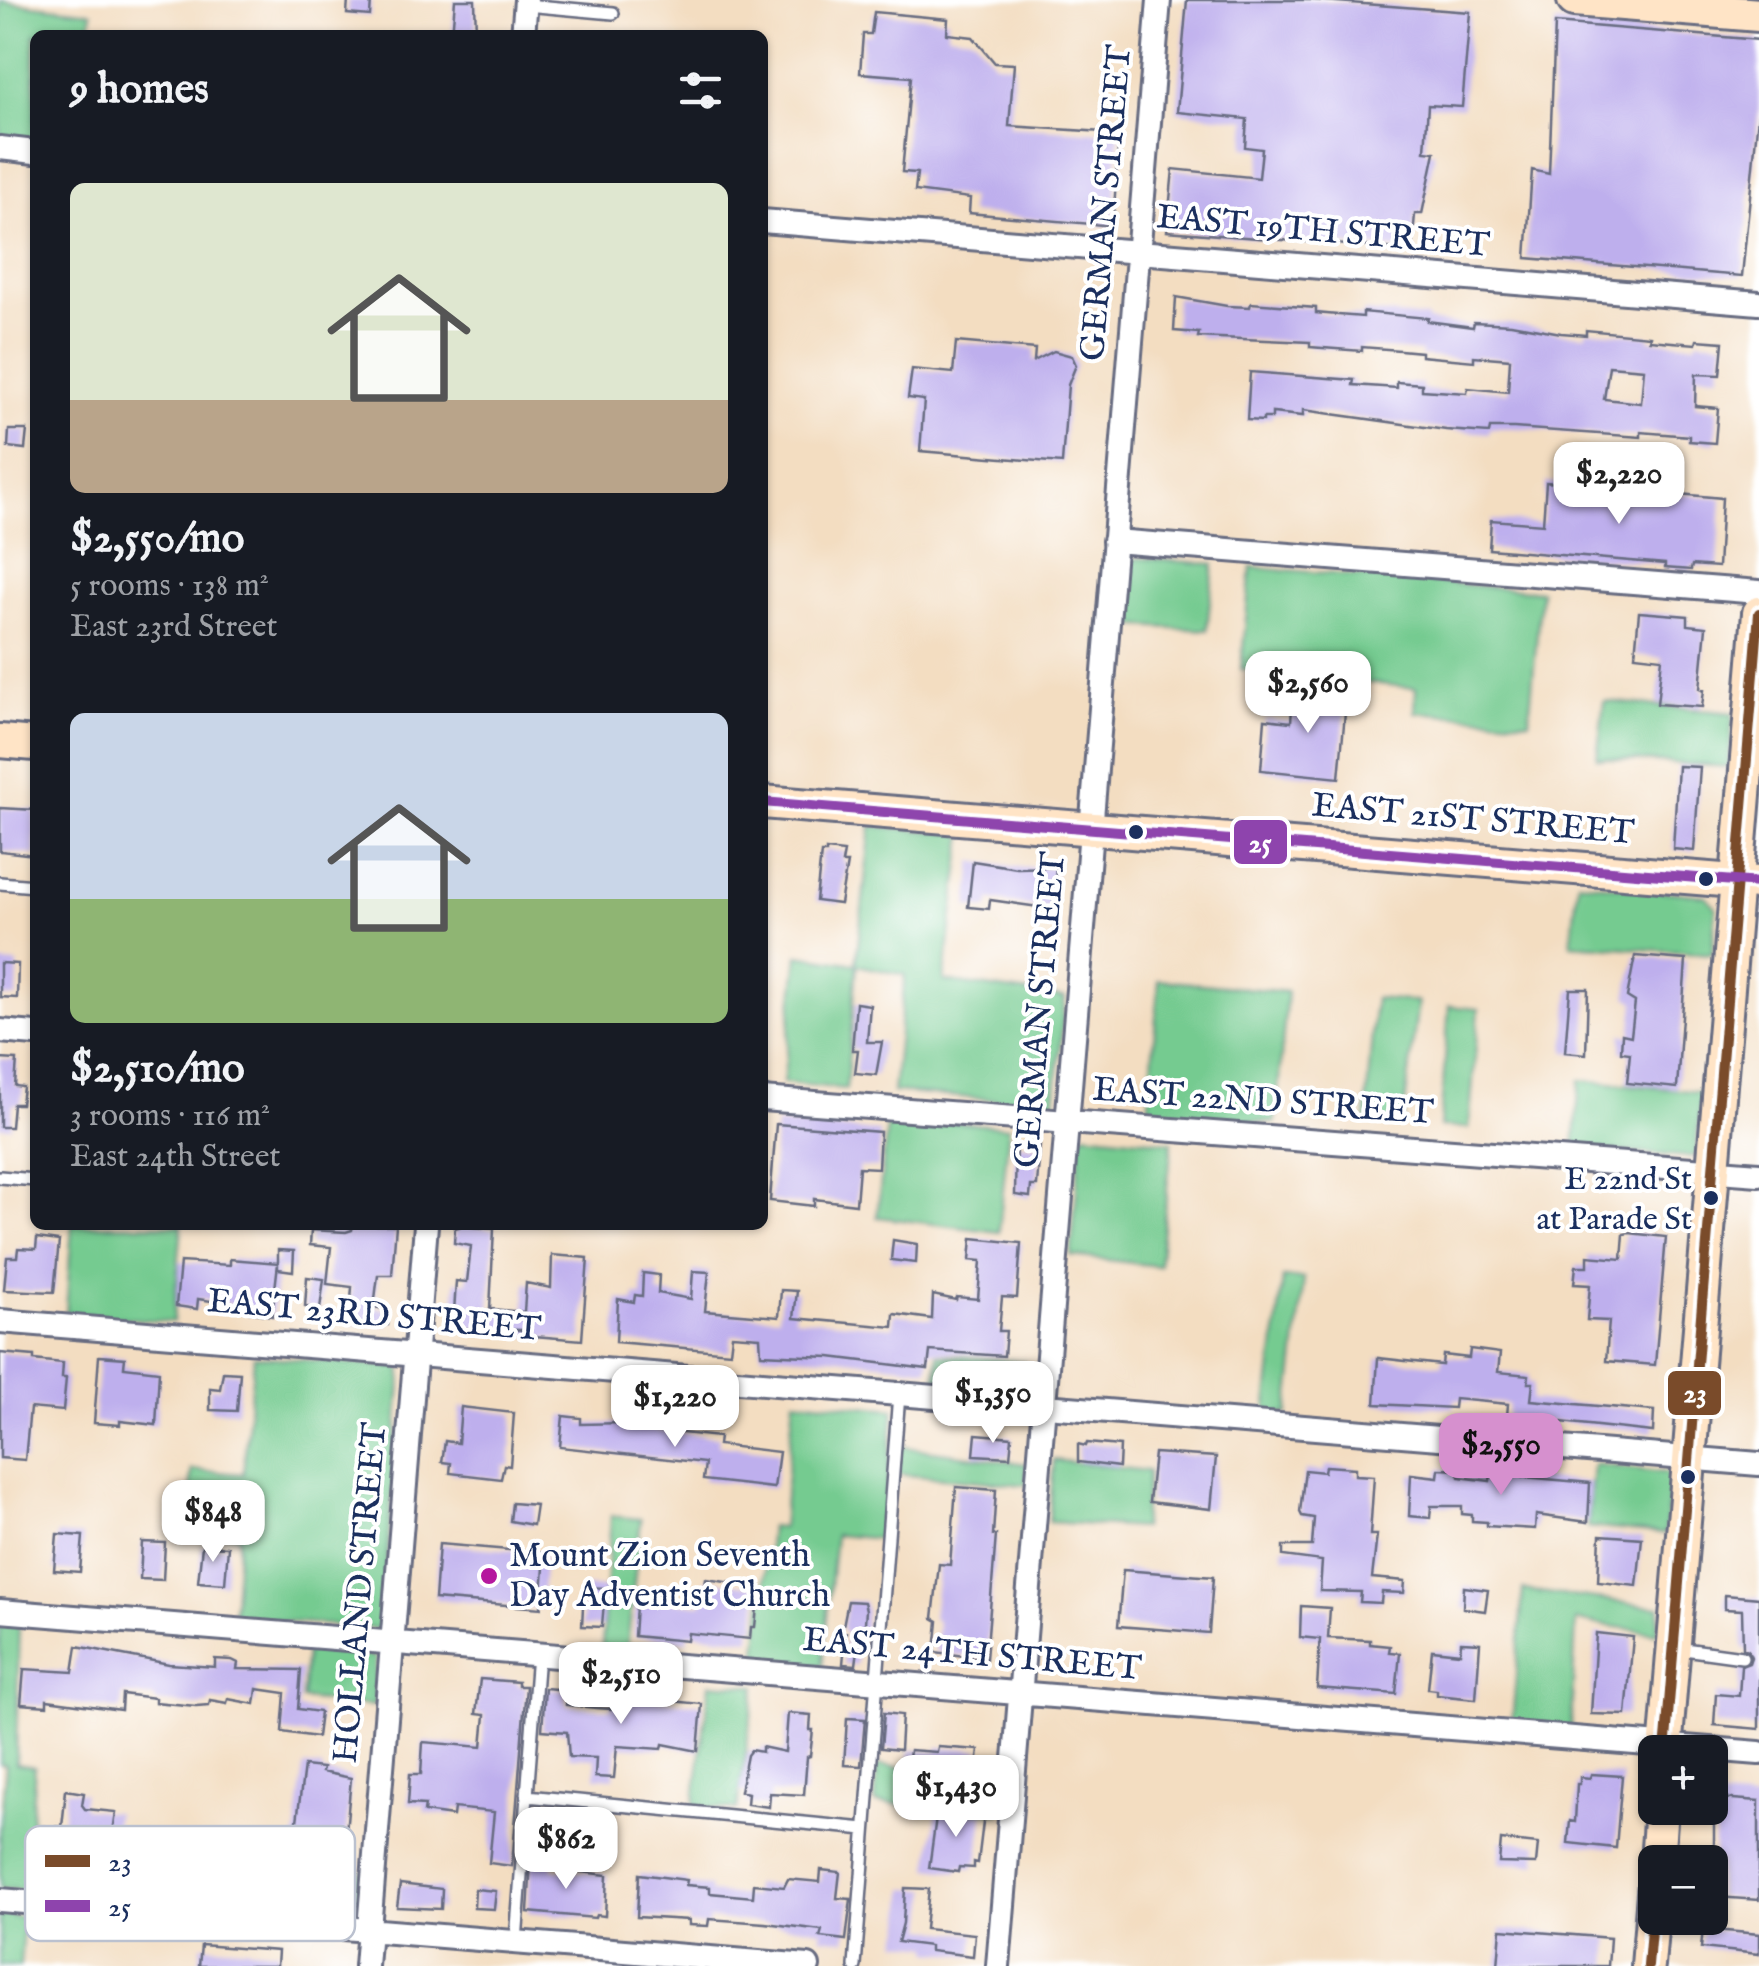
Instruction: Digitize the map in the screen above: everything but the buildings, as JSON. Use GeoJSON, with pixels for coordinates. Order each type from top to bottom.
{"type":"FeatureCollection","features":[{"type":"Feature","properties":{"kind":"main road"},"geometry":{"type":"LineString","coordinates":[[1574,0],[1759,15]]}},
{"type":"Feature","properties":{"kind":"main road"},"geometry":{"type":"LineString","coordinates":[[1667,1735],[1713,1170],[1748,882],[1759,614]]}},
{"type":"Feature","properties":{"kind":"main road"},"geometry":{"type":"LineString","coordinates":[[0,741],[30,744]]}},
{"type":"Feature","properties":{"kind":"main road","name":"EAST 21ST STREET"},"geometry":{"type":"LineString","coordinates":[[768,802],[1748,882]]}},
{"type":"Feature","properties":{"kind":"main road"},"geometry":{"type":"LineString","coordinates":[[1648,1966],[1651,1935]]}},
{"type":"Feature","properties":{"kind":"street","name":"GERMAN STREET"},"geometry":{"type":"LineString","coordinates":[[998,1966],[1159,0]]}},
{"type":"Feature","properties":{"kind":"street"},"geometry":{"type":"LineString","coordinates":[[524,30],[526,3]]}},
{"type":"Feature","properties":{"kind":"street"},"geometry":{"type":"LineString","coordinates":[[0,148],[30,151]]}},
{"type":"Feature","properties":{"kind":"street","name":"EAST 19TH STREET"},"geometry":{"type":"LineString","coordinates":[[768,221],[1759,303]]}},
{"type":"Feature","properties":{"kind":"street"},"geometry":{"type":"LineString","coordinates":[[1114,541],[1759,592]]}},
{"type":"Feature","properties":{"kind":"street"},"geometry":{"type":"LineString","coordinates":[[0,1031],[30,1034]]}},
{"type":"Feature","properties":{"kind":"street","name":"EAST 22ND STREET"},"geometry":{"type":"LineString","coordinates":[[768,1099],[1759,1174]]}},
{"type":"Feature","properties":{"kind":"street","name":"HOLLAND STREET"},"geometry":{"type":"LineString","coordinates":[[366,1966],[426,1230]]}},
{"type":"Feature","properties":{"kind":"street","name":"EAST 23RD STREET"},"geometry":{"type":"LineString","coordinates":[[0,1322],[1759,1464]]}},
{"type":"Feature","properties":{"kind":"street","name":"EAST 24TH STREET"},"geometry":{"type":"LineString","coordinates":[[0,1610],[1638,1747]]}},
{"type":"Feature","properties":{"kind":"street","name":"EAST 24TH STREET"},"geometry":{"type":"LineString","coordinates":[[1728,1752],[1759,1753]]}},
{"type":"Feature","properties":{"kind":"street"},"geometry":{"type":"LineString","coordinates":[[0,1900],[25,1902]]}},
{"type":"Feature","properties":{"kind":"street"},"geometry":{"type":"LineString","coordinates":[[355,1929],[674,1960],[808,1966]]}},
{"type":"Feature","properties":{"kind":"lane"},"geometry":{"type":"LineString","coordinates":[[526,3],[614,13]]}},
{"type":"Feature","properties":{"kind":"lane"},"geometry":{"type":"LineString","coordinates":[[0,883],[30,886]]}},
{"type":"Feature","properties":{"kind":"lane"},"geometry":{"type":"LineString","coordinates":[[0,1177],[30,1180]]}},
{"type":"Feature","properties":{"kind":"lane"},"geometry":{"type":"LineString","coordinates":[[855,1966],[900,1394]]}},
{"type":"Feature","properties":{"kind":"lane"},"geometry":{"type":"LineString","coordinates":[[1674,1648],[1742,1657]]}},
{"type":"Feature","properties":{"kind":"lane"},"geometry":{"type":"LineString","coordinates":[[516,1942],[538,1654]]}},
{"type":"Feature","properties":{"kind":"lane"},"geometry":{"type":"LineString","coordinates":[[527,1796],[865,1828]]}},
{"type":"Feature","properties":{"kind":"green space"},"geometry":{"type":"Polygon","coordinates":[[[0,1],[92,12],[90,30],[30,30],[30,144],[0,141],[0,1]]]}},
{"type":"Feature","properties":{"kind":"green space"},"geometry":{"type":"Polygon","coordinates":[[[1138,558],[1214,564],[1207,630],[1122,625],[1128,562],[1138,558]]]}},
{"type":"Feature","properties":{"kind":"green space"},"geometry":{"type":"Polygon","coordinates":[[[1251,567],[1541,591],[1529,721],[1415,712],[1416,688],[1241,669],[1251,567]]]}},
{"type":"Feature","properties":{"kind":"green space"},"geometry":{"type":"Polygon","coordinates":[[[1604,701],[1733,713],[1729,767],[1597,758],[1604,701]]]}},
{"type":"Feature","properties":{"kind":"green space"},"geometry":{"type":"Polygon","coordinates":[[[871,826],[964,834],[944,981],[1065,998],[1055,1104],[893,1092],[905,975],[857,965],[846,1089],[783,1083],[798,955],[856,964],[871,826]]]}},
{"type":"Feature","properties":{"kind":"green space"},"geometry":{"type":"Polygon","coordinates":[[[1578,882],[1706,896],[1716,908],[1712,954],[1571,944],[1578,882]]]}},
{"type":"Feature","properties":{"kind":"green space"},"geometry":{"type":"Polygon","coordinates":[[[1159,980],[1287,992],[1275,1123],[1148,1113],[1159,980]]]}},
{"type":"Feature","properties":{"kind":"green space"},"geometry":{"type":"Polygon","coordinates":[[[1375,998],[1418,1002],[1403,1122],[1365,1120],[1375,998]]]}},
{"type":"Feature","properties":{"kind":"green space"},"geometry":{"type":"Polygon","coordinates":[[[1449,1006],[1479,1009],[1469,1128],[1440,1127],[1449,1006]]]}},
{"type":"Feature","properties":{"kind":"green space"},"geometry":{"type":"Polygon","coordinates":[[[1580,1080],[1701,1092],[1696,1154],[1691,1157],[1574,1148],[1580,1080]]]}},
{"type":"Feature","properties":{"kind":"green space"},"geometry":{"type":"Polygon","coordinates":[[[888,1117],[1009,1127],[999,1232],[877,1217],[888,1117]]]}},
{"type":"Feature","properties":{"kind":"green space"},"geometry":{"type":"Polygon","coordinates":[[[1084,1133],[1172,1142],[1159,1266],[1071,1256],[1084,1133]]]}},
{"type":"Feature","properties":{"kind":"green space"},"geometry":{"type":"Polygon","coordinates":[[[72,1230],[182,1230],[173,1322],[66,1313],[72,1230]]]}},
{"type":"Feature","properties":{"kind":"green space"},"geometry":{"type":"Polygon","coordinates":[[[1283,1278],[1304,1279],[1288,1414],[1266,1412],[1283,1278]]]}},
{"type":"Feature","properties":{"kind":"green space"},"geometry":{"type":"Polygon","coordinates":[[[938,1354],[1025,1362],[1022,1392],[936,1385],[938,1354]]]}},
{"type":"Feature","properties":{"kind":"green space"},"geometry":{"type":"Polygon","coordinates":[[[254,1356],[402,1370],[381,1629],[233,1617],[239,1536],[187,1531],[192,1470],[243,1474],[254,1356]]]}},
{"type":"Feature","properties":{"kind":"green space"},"geometry":{"type":"Polygon","coordinates":[[[794,1400],[894,1409],[882,1539],[835,1535],[822,1666],[756,1660],[770,1527],[782,1528],[794,1400]]]}},
{"type":"Feature","properties":{"kind":"green space"},"geometry":{"type":"Polygon","coordinates":[[[897,1446],[1027,1464],[1026,1485],[895,1474],[897,1446]]]}},
{"type":"Feature","properties":{"kind":"green space"},"geometry":{"type":"Polygon","coordinates":[[[1054,1460],[1148,1471],[1142,1528],[1049,1522],[1054,1460]]]}},
{"type":"Feature","properties":{"kind":"green space"},"geometry":{"type":"Polygon","coordinates":[[[1593,1464],[1667,1473],[1670,1476],[1665,1534],[1588,1527],[1593,1464]]]}},
{"type":"Feature","properties":{"kind":"green space"},"geometry":{"type":"Polygon","coordinates":[[[611,1516],[641,1519],[627,1649],[602,1647],[611,1516]]]}},
{"type":"Feature","properties":{"kind":"green space"},"geometry":{"type":"Polygon","coordinates":[[[1523,1590],[1660,1607],[1657,1633],[1576,1621],[1571,1728],[1512,1724],[1523,1590]]]}},
{"type":"Feature","properties":{"kind":"green space"},"geometry":{"type":"Polygon","coordinates":[[[0,1625],[19,1626],[16,1764],[35,1767],[31,1826],[25,1826],[25,1890],[0,1889],[6,1765],[0,1764],[0,1625]]]}},
{"type":"Feature","properties":{"kind":"green space"},"geometry":{"type":"Polygon","coordinates":[[[306,1649],[376,1657],[374,1706],[302,1699],[306,1649]]]}},
{"type":"Feature","properties":{"kind":"green space"},"geometry":{"type":"Polygon","coordinates":[[[710,1683],[756,1686],[737,1810],[694,1806],[710,1683]]]}},
{"type":"Feature","properties":{"kind":"green space"},"geometry":{"type":"Polygon","coordinates":[[[877,1765],[1002,1779],[999,1813],[875,1803],[877,1765]]]}},
{"type":"Feature","properties":{"kind":"green space"},"geometry":{"type":"Polygon","coordinates":[[[355,1870],[361,1871],[355,1916],[355,1870]]]}},
{"type":"Feature","properties":{"kind":"green space"},"geometry":{"type":"Polygon","coordinates":[[[0,1915],[24,1917],[20,1966],[0,1966],[0,1915]]]}},
{"type":"Feature","properties":{"kind":"transit line","name":"23"},"geometry":{"type":"LineString","coordinates":[[1666,1735],[1759,613]]}},
{"type":"Feature","properties":{"kind":"transit line","name":"25"},"geometry":{"type":"LineString","coordinates":[[768,802],[1759,883]]}},
{"type":"Feature","properties":{"kind":"transit line","name":"23"},"geometry":{"type":"LineString","coordinates":[[1648,1966],[1651,1935]]}},
{"type":"Feature","properties":{"kind":"place","name":"E 22nd St at Parade St"},"geometry":{"type":"Point","coordinates":[1711,1198]}},
{"type":"Feature","properties":{"kind":"place","name":"Mount Zion Seventh Day Adventist Church"},"geometry":{"type":"Point","coordinates":[489,1576]}}]}
